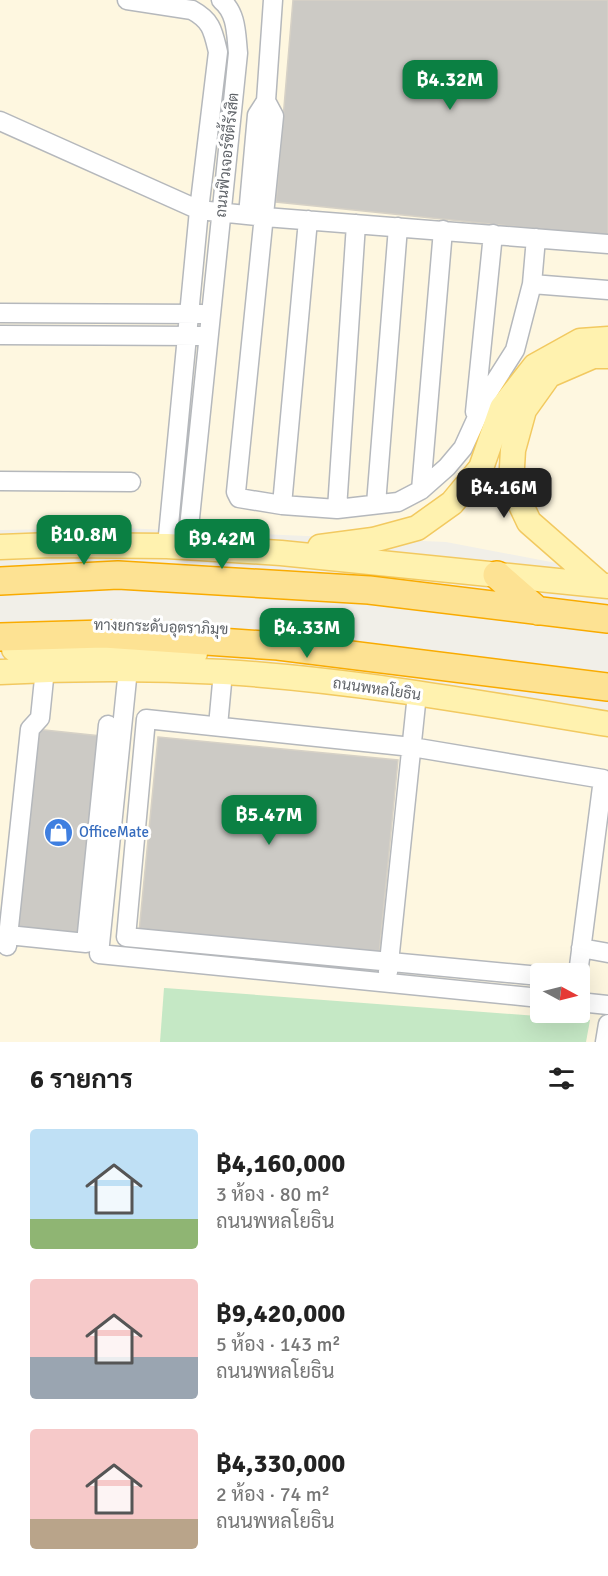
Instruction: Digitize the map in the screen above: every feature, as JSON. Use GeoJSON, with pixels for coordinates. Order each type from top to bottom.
{"type":"FeatureCollection","features":[{"type":"Feature","properties":{"kind":"highway"},"geometry":{"type":"LineString","coordinates":[[0,581],[118,575],[369,590],[608,619]]}},
{"type":"Feature","properties":{"kind":"highway"},"geometry":{"type":"LineString","coordinates":[[497,575],[538,611]]}},
{"type":"Feature","properties":{"kind":"highway"},"geometry":{"type":"LineString","coordinates":[[0,595],[100,590],[326,598],[511,617],[608,631]]}},
{"type":"Feature","properties":{"kind":"highway","name":"ทางยกระดับอุตราภิมุข"},"geometry":{"type":"LineString","coordinates":[[0,628],[100,624],[217,628],[323,637],[608,669]]}},
{"type":"Feature","properties":{"kind":"highway","name":"ถนนพหลโยธิน"},"geometry":{"type":"LineString","coordinates":[[7,645],[104,634],[257,644],[608,687]]}},
{"type":"Feature","properties":{"kind":"main road"},"geometry":{"type":"LineString","coordinates":[[281,553],[373,540],[417,528],[452,503],[481,468],[535,366],[580,341],[608,339]]}},
{"type":"Feature","properties":{"kind":"main road"},"geometry":{"type":"LineString","coordinates":[[606,579],[578,566],[529,522],[511,484],[513,409],[549,375],[593,356],[608,356]]}},
{"type":"Feature","properties":{"kind":"main road"},"geometry":{"type":"LineString","coordinates":[[0,547],[52,545],[177,547],[281,553],[497,575],[606,579]]}},
{"type":"Feature","properties":{"kind":"main road"},"geometry":{"type":"LineString","coordinates":[[7,645],[192,653],[324,665],[422,680],[538,712]]}},
{"type":"Feature","properties":{"kind":"main road","name":"ถนนพหลโยธิน"},"geometry":{"type":"LineString","coordinates":[[0,672],[45,669],[128,669],[223,672],[286,677],[417,694],[608,724]]}},
{"type":"Feature","properties":{"kind":"street","name":"ถนนฟิวเจอร์ซิตี้รังสิต"},"geometry":{"type":"LineString","coordinates":[[126,0],[193,5],[213,31],[218,52],[188,336],[177,547]]}},
{"type":"Feature","properties":{"kind":"street","name":"ถนนฟิวเจอร์ซิตี้รังสิต"},"geometry":{"type":"LineString","coordinates":[[177,547],[208,337],[238,52],[235,22],[227,5],[221,0]]}},
{"type":"Feature","properties":{"kind":"street"},"geometry":{"type":"LineString","coordinates":[[273,0],[266,101],[257,115],[256,216],[236,492],[239,498],[244,501],[337,509],[398,502],[421,490],[463,448],[494,382],[515,350],[532,284],[536,238]]}},
{"type":"Feature","properties":{"kind":"street","name":"ถนนฟิวเจอร์ซิตี้รังสิต"},"geometry":{"type":"LineString","coordinates":[[0,121],[200,210]]}},
{"type":"Feature","properties":{"kind":"street"},"geometry":{"type":"LineString","coordinates":[[200,210],[608,244]]}},
{"type":"Feature","properties":{"kind":"street"},"geometry":{"type":"LineString","coordinates":[[282,505],[308,220]]}},
{"type":"Feature","properties":{"kind":"street"},"geometry":{"type":"LineString","coordinates":[[337,509],[356,224]]}},
{"type":"Feature","properties":{"kind":"street"},"geometry":{"type":"LineString","coordinates":[[376,504],[398,227]]}},
{"type":"Feature","properties":{"kind":"street"},"geometry":{"type":"LineString","coordinates":[[421,490],[443,231]]}},
{"type":"Feature","properties":{"kind":"street"},"geometry":{"type":"LineString","coordinates":[[474,426],[493,234]]}},
{"type":"Feature","properties":{"kind":"street"},"geometry":{"type":"LineString","coordinates":[[532,284],[608,290]]}},
{"type":"Feature","properties":{"kind":"street"},"geometry":{"type":"LineString","coordinates":[[0,313],[190,313],[210,315]]}},
{"type":"Feature","properties":{"kind":"street"},"geometry":{"type":"LineString","coordinates":[[0,335],[208,337]]}},
{"type":"Feature","properties":{"kind":"street"},"geometry":{"type":"LineString","coordinates":[[0,481],[131,482]]}},
{"type":"Feature","properties":{"kind":"street"},"geometry":{"type":"LineString","coordinates":[[5,942],[30,729],[40,718],[45,669]]}},
{"type":"Feature","properties":{"kind":"street"},"geometry":{"type":"LineString","coordinates":[[99,954],[128,669]]}},
{"type":"Feature","properties":{"kind":"street"},"geometry":{"type":"LineString","coordinates":[[218,726],[223,672]]}},
{"type":"Feature","properties":{"kind":"street"},"geometry":{"type":"LineString","coordinates":[[387,983],[417,694]]}},
{"type":"Feature","properties":{"kind":"street"},"geometry":{"type":"LineString","coordinates":[[530,975],[126,937],[146,719],[174,730],[218,726],[411,747],[603,779],[579,963]]}},
{"type":"Feature","properties":{"kind":"street"},"geometry":{"type":"LineString","coordinates":[[5,942],[86,944],[108,725]]}},
{"type":"Feature","properties":{"kind":"street"},"geometry":{"type":"LineString","coordinates":[[5,942],[99,954],[530,997]]}},
{"type":"Feature","properties":{"kind":"street"},"geometry":{"type":"LineString","coordinates":[[581,948],[608,952]]}},
{"type":"Feature","properties":{"kind":"street"},"geometry":{"type":"LineString","coordinates":[[590,1003],[608,1005]]}},
{"type":"Feature","properties":{"kind":"street"},"geometry":{"type":"LineString","coordinates":[[605,1042],[608,1024]]}},
{"type":"Feature","properties":{"kind":"shaded area"},"geometry":{"type":"Polygon","coordinates":[[[0,0],[608,0],[608,573],[446,542],[122,528],[0,530],[0,0]]]}},
{"type":"Feature","properties":{"kind":"shaded area"},"geometry":{"type":"Polygon","coordinates":[[[195,681],[335,694],[608,735],[608,1042],[0,1042],[0,685],[195,681]]]}},
{"type":"Feature","properties":{"kind":"green space"},"geometry":{"type":"Polygon","coordinates":[[[164,988],[530,1015],[530,1023],[589,1023],[586,1042],[160,1042],[164,988]]]}},
{"type":"Feature","properties":{"kind":"building"},"geometry":{"type":"Polygon","coordinates":[[[293,0],[608,0],[608,236],[276,202],[293,0]]]}},
{"type":"Feature","properties":{"kind":"building","name":"OfficeMate"},"geometry":{"type":"Polygon","coordinates":[[[35,729],[101,736],[80,936],[14,929],[35,729]]]}},
{"type":"Feature","properties":{"kind":"building"},"geometry":{"type":"Polygon","coordinates":[[[158,737],[398,760],[379,955],[139,932],[158,737]]]}},
{"type":"Feature","properties":{"kind":"place","name":"OfficeMate"},"geometry":{"type":"Point","coordinates":[58,832]}}]}
